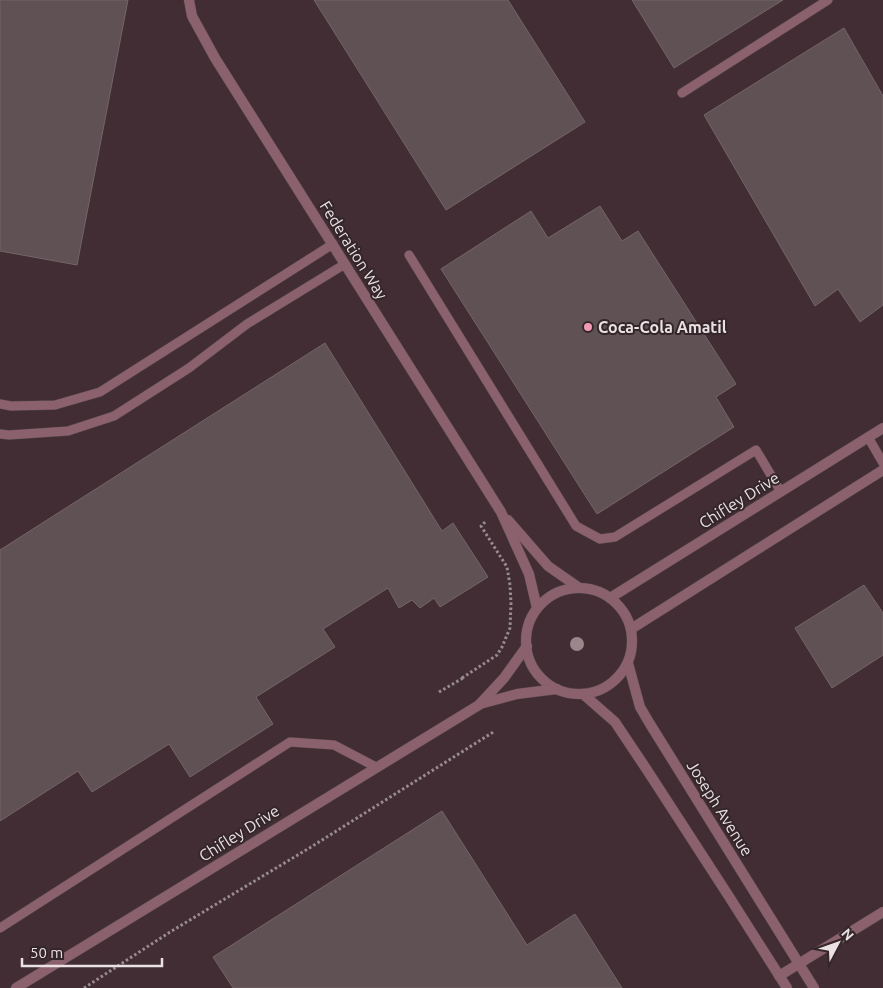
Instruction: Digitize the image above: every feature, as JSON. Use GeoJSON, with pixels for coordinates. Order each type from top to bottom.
{"type":"FeatureCollection","features":[{"type":"Feature","properties":{"kind":"street","name":"Federation Way"},"geometry":{"type":"LineString","coordinates":[[188,0],[192,16],[215,58],[501,512],[529,574],[537,608]]}},
{"type":"Feature","properties":{"kind":"street","name":"Chifley Drive"},"geometry":{"type":"LineString","coordinates":[[610,598],[883,428]]}},
{"type":"Feature","properties":{"kind":"street"},"geometry":{"type":"LineString","coordinates":[[631,629],[883,470]]}},
{"type":"Feature","properties":{"kind":"street","name":"Federation Way"},"geometry":{"type":"LineString","coordinates":[[501,512],[548,566],[578,587]]}},
{"type":"Feature","properties":{"kind":"street"},"geometry":{"type":"LineString","coordinates":[[578,587],[595,590],[610,598],[620,606],[627,617],[631,629],[632,646],[628,663],[620,675],[597,691],[583,694],[557,689],[542,678],[532,663],[526,646],[530,620],[537,608],[549,597],[563,590],[578,587]]}},
{"type":"Feature","properties":{"kind":"street","name":"Chifley Drive"},"geometry":{"type":"LineString","coordinates":[[16,988],[479,704],[504,678],[526,646]]}},
{"type":"Feature","properties":{"kind":"street","name":"Joseph Avenue"},"geometry":{"type":"LineString","coordinates":[[628,663],[640,707],[814,988]]}},
{"type":"Feature","properties":{"kind":"street","name":"Chifley Drive"},"geometry":{"type":"LineString","coordinates":[[479,704],[517,694],[557,689]]}},
{"type":"Feature","properties":{"kind":"street"},"geometry":{"type":"LineString","coordinates":[[583,694],[614,722],[787,988]]}},
{"type":"Feature","properties":{"kind":"street"},"geometry":{"type":"LineString","coordinates":[[779,976],[883,912]]}},
{"type":"Feature","properties":{"kind":"lane"},"geometry":{"type":"LineString","coordinates":[[682,93],[828,0]]}},
{"type":"Feature","properties":{"kind":"lane"},"geometry":{"type":"LineString","coordinates":[[0,404],[10,406],[55,406],[100,392],[333,244]]}},
{"type":"Feature","properties":{"kind":"lane"},"geometry":{"type":"LineString","coordinates":[[409,255],[576,526],[600,539],[615,537],[756,450],[781,492]]}},
{"type":"Feature","properties":{"kind":"lane"},"geometry":{"type":"LineString","coordinates":[[0,434],[68,431],[114,416],[189,368],[247,324],[345,264]]}},
{"type":"Feature","properties":{"kind":"lane"},"geometry":{"type":"LineString","coordinates":[[868,437],[883,463]]}},
{"type":"Feature","properties":{"kind":"lane"},"geometry":{"type":"LineString","coordinates":[[0,928],[290,742],[334,745],[376,767]]}},
{"type":"Feature","properties":{"kind":"path"},"geometry":{"type":"LineString","coordinates":[[439,692],[497,655],[510,628],[512,604],[507,567],[481,526],[486,521]]}},
{"type":"Feature","properties":{"kind":"path"},"geometry":{"type":"LineString","coordinates":[[84,988],[170,932],[311,847],[495,731]]}},
{"type":"Feature","properties":{"kind":"shaded area"},"geometry":{"type":"Polygon","coordinates":[[[0,0],[883,0],[883,988],[0,988],[0,0]]]}},
{"type":"Feature","properties":{"kind":"building"},"geometry":{"type":"Polygon","coordinates":[[[0,0],[128,0],[77,265],[0,251],[0,0]]]}},
{"type":"Feature","properties":{"kind":"building"},"geometry":{"type":"Polygon","coordinates":[[[314,0],[508,0],[585,122],[446,210],[314,0]]]}},
{"type":"Feature","properties":{"kind":"building"},"geometry":{"type":"Polygon","coordinates":[[[632,0],[783,0],[674,68],[632,0]]]}},
{"type":"Feature","properties":{"kind":"building"},"geometry":{"type":"Polygon","coordinates":[[[844,28],[883,96],[883,305],[860,322],[838,289],[815,306],[704,115],[844,28]]]}},
{"type":"Feature","properties":{"kind":"building","name":"Coca-Cola Amatil"},"geometry":{"type":"Polygon","coordinates":[[[600,206],[622,241],[638,231],[736,384],[716,397],[734,427],[597,514],[441,269],[531,211],[548,238],[600,206]]]}},
{"type":"Feature","properties":{"kind":"building"},"geometry":{"type":"Polygon","coordinates":[[[325,343],[442,531],[453,523],[488,577],[440,607],[434,598],[420,608],[412,600],[399,608],[388,588],[323,629],[335,647],[256,697],[273,724],[190,777],[169,744],[92,792],[78,771],[0,821],[0,550],[325,343]]]}},
{"type":"Feature","properties":{"kind":"building"},"geometry":{"type":"Polygon","coordinates":[[[864,585],[883,613],[883,655],[832,688],[795,628],[864,585]]]}},
{"type":"Feature","properties":{"kind":"building"},"geometry":{"type":"Polygon","coordinates":[[[442,811],[527,945],[575,914],[622,988],[233,988],[213,957],[442,811]]]}},
{"type":"Feature","properties":{"kind":"place","name":"Coca-Cola Amatil"},"geometry":{"type":"Point","coordinates":[588,327]}}]}
